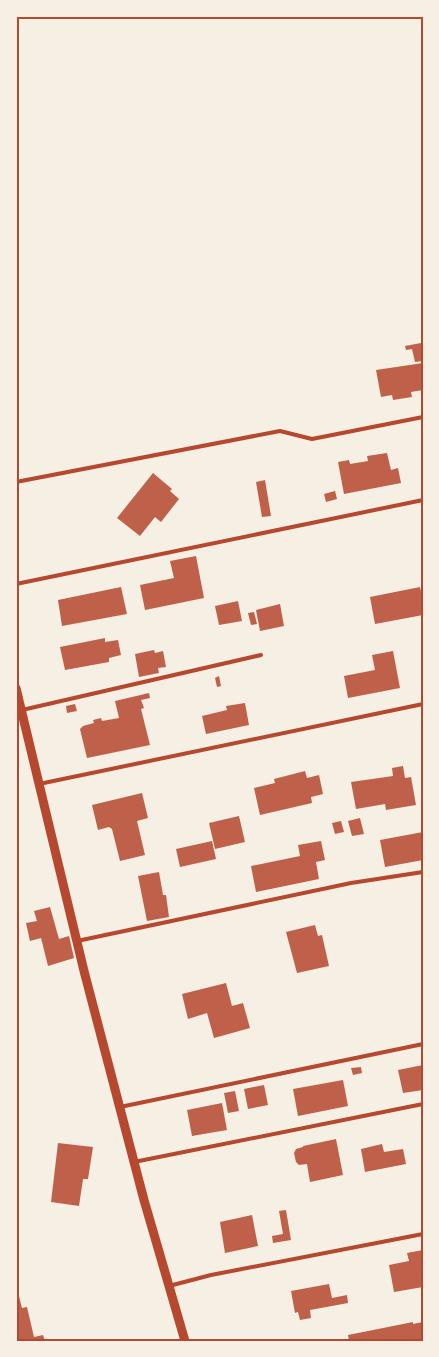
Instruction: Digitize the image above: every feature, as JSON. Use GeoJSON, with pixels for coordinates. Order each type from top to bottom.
{"type":"FeatureCollection","features":[{"type":"Feature","properties":{"kind":"street"},"geometry":{"type":"LineString","coordinates":[[16,688],[77,941],[134,1162],[185,1341]]}},
{"type":"Feature","properties":{"kind":"lane"},"geometry":{"type":"LineString","coordinates":[[16,482],[280,431],[312,439],[423,418]]}},
{"type":"Feature","properties":{"kind":"lane"},"geometry":{"type":"LineString","coordinates":[[16,584],[423,500]]}},
{"type":"Feature","properties":{"kind":"lane"},"geometry":{"type":"LineString","coordinates":[[21,710],[261,655]]}},
{"type":"Feature","properties":{"kind":"lane"},"geometry":{"type":"LineString","coordinates":[[39,784],[423,704]]}},
{"type":"Feature","properties":{"kind":"lane"},"geometry":{"type":"LineString","coordinates":[[77,941],[351,883],[423,872]]}},
{"type":"Feature","properties":{"kind":"lane"},"geometry":{"type":"LineString","coordinates":[[120,1107],[423,1044]]}},
{"type":"Feature","properties":{"kind":"lane"},"geometry":{"type":"LineString","coordinates":[[134,1162],[423,1104]]}},
{"type":"Feature","properties":{"kind":"lane"},"geometry":{"type":"LineString","coordinates":[[169,1286],[211,1275],[423,1234]]}},
{"type":"Feature","properties":{"kind":"building"},"geometry":{"type":"Polygon","coordinates":[[[421,343],[423,361],[415,362],[412,349],[406,350],[405,346],[421,343]]]}},
{"type":"Feature","properties":{"kind":"building"},"geometry":{"type":"Polygon","coordinates":[[[423,363],[423,390],[411,392],[412,397],[393,400],[392,395],[381,397],[376,370],[423,363]]]}},
{"type":"Feature","properties":{"kind":"building"},"geometry":{"type":"Polygon","coordinates":[[[387,453],[391,470],[398,468],[401,483],[344,494],[338,462],[349,460],[350,464],[368,461],[367,456],[387,453]]]}},
{"type":"Feature","properties":{"kind":"building"},"geometry":{"type":"Polygon","coordinates":[[[153,473],[172,489],[170,491],[179,499],[161,522],[155,517],[140,536],[117,518],[153,473]]]}},
{"type":"Feature","properties":{"kind":"building"},"geometry":{"type":"Polygon","coordinates":[[[265,480],[271,516],[262,517],[256,482],[265,480]]]}},
{"type":"Feature","properties":{"kind":"building"},"geometry":{"type":"Polygon","coordinates":[[[335,491],[337,499],[326,502],[324,494],[335,491]]]}},
{"type":"Feature","properties":{"kind":"building"},"geometry":{"type":"Polygon","coordinates":[[[196,556],[204,598],[145,610],[140,585],[174,578],[170,561],[196,556]]]}},
{"type":"Feature","properties":{"kind":"building"},"geometry":{"type":"Polygon","coordinates":[[[121,587],[127,614],[62,626],[58,600],[121,587]]]}},
{"type":"Feature","properties":{"kind":"building"},"geometry":{"type":"Polygon","coordinates":[[[420,587],[423,600],[423,615],[375,624],[370,597],[420,587]]]}},
{"type":"Feature","properties":{"kind":"building"},"geometry":{"type":"Polygon","coordinates":[[[238,601],[242,621],[219,625],[215,606],[238,601]]]}},
{"type":"Feature","properties":{"kind":"building"},"geometry":{"type":"Polygon","coordinates":[[[280,604],[284,626],[260,631],[256,610],[280,604]]]}},
{"type":"Feature","properties":{"kind":"building"},"geometry":{"type":"Polygon","coordinates":[[[254,612],[257,624],[251,625],[248,613],[254,612]]]}},
{"type":"Feature","properties":{"kind":"building"},"geometry":{"type":"Polygon","coordinates":[[[105,638],[105,642],[118,640],[121,655],[109,658],[109,662],[65,670],[60,647],[105,638]]]}},
{"type":"Feature","properties":{"kind":"building"},"geometry":{"type":"Polygon","coordinates":[[[154,650],[155,653],[163,651],[166,667],[158,668],[159,673],[139,677],[135,654],[154,650]]]}},
{"type":"Feature","properties":{"kind":"building"},"geometry":{"type":"Polygon","coordinates":[[[393,651],[400,688],[348,698],[344,676],[375,670],[372,655],[393,651]]]}},
{"type":"Feature","properties":{"kind":"building"},"geometry":{"type":"Polygon","coordinates":[[[219,676],[221,686],[217,687],[215,678],[219,676]]]}},
{"type":"Feature","properties":{"kind":"building"},"geometry":{"type":"Polygon","coordinates":[[[149,693],[150,698],[141,700],[144,708],[141,709],[150,745],[87,758],[80,729],[83,726],[94,723],[93,720],[101,718],[102,721],[119,718],[115,701],[149,693]]]}},
{"type":"Feature","properties":{"kind":"building"},"geometry":{"type":"Polygon","coordinates":[[[245,703],[249,725],[206,734],[202,716],[227,710],[226,706],[245,703]]]}},
{"type":"Feature","properties":{"kind":"building"},"geometry":{"type":"Polygon","coordinates":[[[75,704],[77,711],[67,713],[66,706],[75,704]]]}},
{"type":"Feature","properties":{"kind":"building"},"geometry":{"type":"Polygon","coordinates":[[[403,766],[405,778],[411,777],[416,805],[386,810],[385,804],[356,809],[351,782],[393,776],[392,768],[403,766]]]}},
{"type":"Feature","properties":{"kind":"building"},"geometry":{"type":"Polygon","coordinates":[[[305,771],[307,778],[319,775],[323,794],[311,797],[312,803],[260,815],[254,788],[275,783],[274,779],[305,771]]]}},
{"type":"Feature","properties":{"kind":"building"},"geometry":{"type":"Polygon","coordinates":[[[142,793],[148,818],[137,821],[145,855],[120,861],[112,829],[109,827],[98,830],[92,805],[142,793]]]}},
{"type":"Feature","properties":{"kind":"building"},"geometry":{"type":"Polygon","coordinates":[[[239,816],[245,842],[215,849],[209,823],[239,816]]]}},
{"type":"Feature","properties":{"kind":"building"},"geometry":{"type":"Polygon","coordinates":[[[360,818],[364,834],[352,836],[348,821],[360,818]]]}},
{"type":"Feature","properties":{"kind":"building"},"geometry":{"type":"Polygon","coordinates":[[[341,821],[344,832],[335,834],[332,823],[341,821]]]}},
{"type":"Feature","properties":{"kind":"building"},"geometry":{"type":"Polygon","coordinates":[[[423,832],[423,860],[385,867],[380,840],[423,832]]]}},
{"type":"Feature","properties":{"kind":"building"},"geometry":{"type":"Polygon","coordinates":[[[212,841],[216,859],[180,867],[176,849],[212,841]]]}},
{"type":"Feature","properties":{"kind":"building"},"geometry":{"type":"Polygon","coordinates":[[[321,841],[325,860],[316,862],[319,879],[256,892],[251,866],[300,856],[298,845],[321,841]]]}},
{"type":"Feature","properties":{"kind":"building"},"geometry":{"type":"Polygon","coordinates":[[[159,872],[163,895],[166,895],[169,917],[147,921],[138,876],[159,872]]]}},
{"type":"Feature","properties":{"kind":"building"},"geometry":{"type":"Polygon","coordinates":[[[50,907],[59,939],[69,936],[74,958],[48,966],[41,938],[30,941],[26,923],[37,921],[34,911],[50,907]]]}},
{"type":"Feature","properties":{"kind":"building"},"geometry":{"type":"Polygon","coordinates":[[[315,925],[318,936],[322,935],[329,966],[297,973],[286,932],[315,925]]]}},
{"type":"Feature","properties":{"kind":"building"},"geometry":{"type":"Polygon","coordinates":[[[226,983],[232,1006],[243,1003],[250,1028],[214,1038],[207,1013],[188,1019],[182,994],[226,983]]]}},
{"type":"Feature","properties":{"kind":"building"},"geometry":{"type":"Polygon","coordinates":[[[423,1065],[423,1090],[403,1093],[398,1070],[423,1065]]]}},
{"type":"Feature","properties":{"kind":"building"},"geometry":{"type":"Polygon","coordinates":[[[361,1067],[362,1073],[353,1075],[351,1068],[361,1067]]]}},
{"type":"Feature","properties":{"kind":"building"},"geometry":{"type":"Polygon","coordinates":[[[343,1080],[348,1106],[298,1116],[293,1089],[343,1080]]]}},
{"type":"Feature","properties":{"kind":"building"},"geometry":{"type":"Polygon","coordinates":[[[264,1085],[268,1105],[248,1109],[244,1089],[264,1085]]]}},
{"type":"Feature","properties":{"kind":"building"},"geometry":{"type":"Polygon","coordinates":[[[235,1091],[239,1111],[228,1113],[224,1093],[235,1091]]]}},
{"type":"Feature","properties":{"kind":"building"},"geometry":{"type":"Polygon","coordinates":[[[222,1103],[227,1130],[192,1136],[187,1110],[222,1103]]]}},
{"type":"Feature","properties":{"kind":"building"},"geometry":{"type":"Polygon","coordinates":[[[336,1139],[343,1175],[310,1182],[307,1164],[299,1165],[296,1162],[294,1153],[296,1149],[336,1139]]]}},
{"type":"Feature","properties":{"kind":"building"},"geometry":{"type":"Polygon","coordinates":[[[58,1143],[93,1147],[88,1179],[83,1179],[79,1206],[51,1202],[58,1143]]]}},
{"type":"Feature","properties":{"kind":"building"},"geometry":{"type":"Polygon","coordinates":[[[382,1144],[384,1152],[403,1149],[406,1164],[365,1172],[361,1149],[382,1144]]]}},
{"type":"Feature","properties":{"kind":"building"},"geometry":{"type":"Polygon","coordinates":[[[286,1210],[291,1240],[273,1243],[272,1236],[283,1234],[279,1211],[286,1210]]]}},
{"type":"Feature","properties":{"kind":"building"},"geometry":{"type":"Polygon","coordinates":[[[252,1215],[258,1246],[225,1253],[220,1222],[252,1215]]]}},
{"type":"Feature","properties":{"kind":"building"},"geometry":{"type":"Polygon","coordinates":[[[423,1250],[423,1287],[394,1292],[389,1265],[409,1261],[407,1253],[423,1250]]]}},
{"type":"Feature","properties":{"kind":"building"},"geometry":{"type":"Polygon","coordinates":[[[329,1284],[332,1298],[347,1295],[348,1303],[310,1310],[311,1318],[300,1320],[298,1312],[295,1313],[291,1291],[329,1284]]]}},
{"type":"Feature","properties":{"kind":"building"},"geometry":{"type":"Polygon","coordinates":[[[16,1285],[22,1308],[27,1307],[34,1337],[43,1335],[45,1341],[16,1341],[16,1285]]]}},
{"type":"Feature","properties":{"kind":"building"},"geometry":{"type":"Polygon","coordinates":[[[413,1322],[413,1324],[423,1322],[423,1341],[349,1341],[348,1335],[413,1322]]]}}]}
